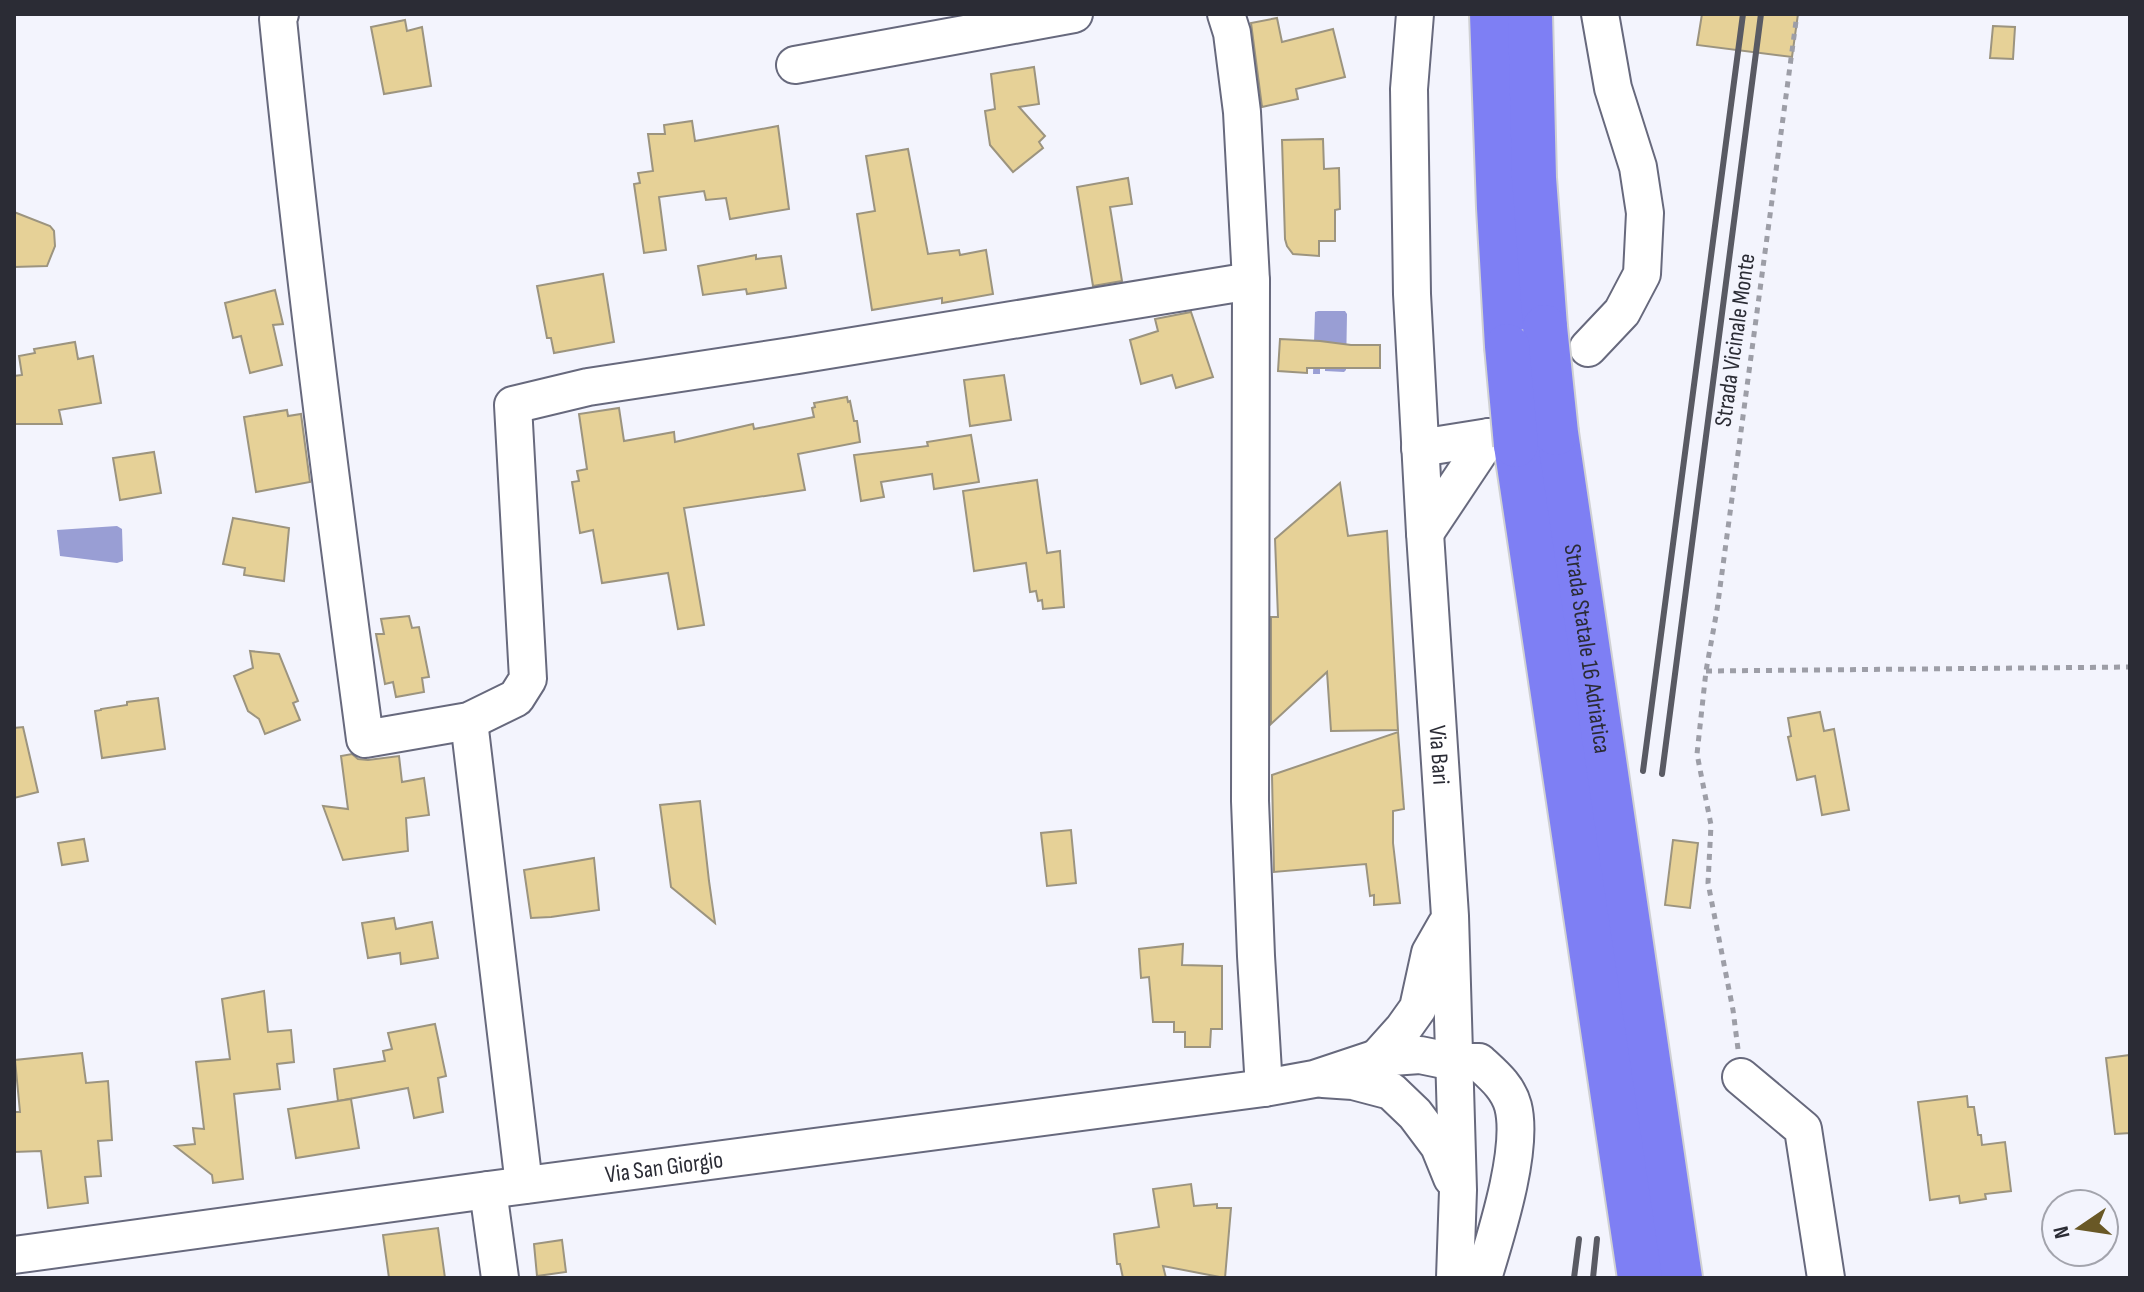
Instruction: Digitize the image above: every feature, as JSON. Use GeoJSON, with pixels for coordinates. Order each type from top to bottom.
{"type":"FeatureCollection","features":[{"type":"Feature","properties":{"kind":"highway","name":"Strada Statale 16 Adriatica"},"geometry":{"type":"LineString","coordinates":[[1492,14],[1499,208],[1526,336]]}},
{"type":"Feature","properties":{"kind":"highway","name":"Strada Statale 16 Adriatica"},"geometry":{"type":"LineString","coordinates":[[1530,14],[1534,178],[1520,438],[1640,1278]]}},
{"type":"Feature","properties":{"kind":"highway","name":"Strada Statale 16 Adriatica"},"geometry":{"type":"LineString","coordinates":[[1520,438],[1680,1278]]}},
{"type":"Feature","properties":{"kind":"street"},"geometry":{"type":"LineString","coordinates":[[280,14],[278,19],[296,201],[365,739],[469,721],[516,698],[528,679],[513,405],[588,387],[1251,281]]}},
{"type":"Feature","properties":{"kind":"street"},"geometry":{"type":"LineString","coordinates":[[795,65],[1074,14]]}},
{"type":"Feature","properties":{"kind":"street"},"geometry":{"type":"LineString","coordinates":[[1226,14],[1232,33],[1242,112],[1251,281],[1250,801],[1264,1088]]}},
{"type":"Feature","properties":{"kind":"street","name":"Via Bari"},"geometry":{"type":"LineString","coordinates":[[1415,14],[1409,89],[1412,294],[1450,916],[1458,1190],[1455,1278]]}},
{"type":"Feature","properties":{"kind":"street"},"geometry":{"type":"LineString","coordinates":[[1588,348],[1622,312],[1642,274],[1645,213],[1638,167],[1613,88],[1600,14]]}},
{"type":"Feature","properties":{"kind":"street"},"geometry":{"type":"LineString","coordinates":[[1420,448],[1520,438]]}},
{"type":"Feature","properties":{"kind":"street"},"geometry":{"type":"LineString","coordinates":[[1425,533],[1520,438]]}},
{"type":"Feature","properties":{"kind":"street"},"geometry":{"type":"LineString","coordinates":[[469,721],[524,1185]]}},
{"type":"Feature","properties":{"kind":"street","name":"Via San Giorgio"},"geometry":{"type":"LineString","coordinates":[[1377,1058],[1418,1008],[1430,953],[1450,916]]}},
{"type":"Feature","properties":{"kind":"street","name":"Via San Giorgio"},"geometry":{"type":"LineString","coordinates":[[14,1255],[1264,1088],[1314,1079],[1377,1058],[1420,1055],[1454,1062],[1479,1062],[1501,1081],[1513,1106],[1516,1144],[1483,1278]]}},
{"type":"Feature","properties":{"kind":"street"},"geometry":{"type":"LineString","coordinates":[[1391,1091],[1426,1082],[1454,1062]]}},
{"type":"Feature","properties":{"kind":"street"},"geometry":{"type":"LineString","coordinates":[[1741,1077],[1803,1129],[1826,1278]]}},
{"type":"Feature","properties":{"kind":"street","name":"Via San Giorgio"},"geometry":{"type":"LineString","coordinates":[[1314,1079],[1353,1081],[1391,1091]]}},
{"type":"Feature","properties":{"kind":"street"},"geometry":{"type":"LineString","coordinates":[[1391,1091],[1415,1114],[1439,1146],[1458,1190]]}},
{"type":"Feature","properties":{"kind":"street"},"geometry":{"type":"LineString","coordinates":[[488,1190],[500,1278]]}},
{"type":"Feature","properties":{"kind":"path","name":"Strada Vicinale Monte"},"geometry":{"type":"LineString","coordinates":[[1741,1077],[1733,1010],[1708,883],[1711,825],[1697,754],[1797,14]]}},
{"type":"Feature","properties":{"kind":"path"},"geometry":{"type":"LineString","coordinates":[[1706,671],[2130,667]]}},
{"type":"Feature","properties":{"kind":"water"},"geometry":{"type":"Polygon","coordinates":[[[1345,311],[1347,314],[1344,372],[1325,371],[1325,365],[1320,365],[1320,374],[1313,374],[1315,312],[1345,311]]]}},
{"type":"Feature","properties":{"kind":"water"},"geometry":{"type":"Polygon","coordinates":[[[117,526],[122,529],[123,561],[117,563],[60,556],[57,530],[117,526]]]}},
{"type":"Feature","properties":{"kind":"building"},"geometry":{"type":"Polygon","coordinates":[[[1702,14],[1798,14],[1792,57],[1697,45],[1702,14]]]}},
{"type":"Feature","properties":{"kind":"building"},"geometry":{"type":"Polygon","coordinates":[[[1277,18],[1282,42],[1333,29],[1345,77],[1296,89],[1298,99],[1262,107],[1251,23],[1277,18]]]}},
{"type":"Feature","properties":{"kind":"building"},"geometry":{"type":"Polygon","coordinates":[[[405,20],[407,31],[422,27],[431,86],[384,94],[371,27],[405,20]]]}},
{"type":"Feature","properties":{"kind":"building"},"geometry":{"type":"Polygon","coordinates":[[[1993,26],[2015,27],[2013,59],[1990,58],[1993,26]]]}},
{"type":"Feature","properties":{"kind":"building"},"geometry":{"type":"Polygon","coordinates":[[[1034,67],[1039,104],[1019,107],[1045,136],[1039,142],[1043,148],[1013,172],[990,145],[985,111],[995,109],[991,74],[1034,67]]]}},
{"type":"Feature","properties":{"kind":"building"},"geometry":{"type":"Polygon","coordinates":[[[692,121],[695,141],[778,126],[789,209],[730,219],[726,198],[706,200],[704,191],[659,197],[666,250],[644,253],[634,184],[640,183],[638,173],[653,171],[648,134],[665,134],[664,125],[692,121]]]}},
{"type":"Feature","properties":{"kind":"building"},"geometry":{"type":"Polygon","coordinates":[[[1323,139],[1324,169],[1339,168],[1340,209],[1335,210],[1335,241],[1319,241],[1319,256],[1293,254],[1285,239],[1282,140],[1323,139]]]}},
{"type":"Feature","properties":{"kind":"building"},"geometry":{"type":"Polygon","coordinates":[[[908,149],[928,254],[959,250],[960,255],[986,250],[993,294],[942,303],[942,298],[872,310],[857,214],[875,211],[866,156],[908,149]]]}},
{"type":"Feature","properties":{"kind":"building"},"geometry":{"type":"Polygon","coordinates":[[[1128,178],[1132,204],[1110,207],[1122,281],[1093,286],[1077,187],[1128,178]]]}},
{"type":"Feature","properties":{"kind":"building"},"geometry":{"type":"Polygon","coordinates":[[[14,212],[50,226],[54,231],[55,246],[47,266],[14,267],[14,212]]]}},
{"type":"Feature","properties":{"kind":"building"},"geometry":{"type":"Polygon","coordinates":[[[756,255],[756,259],[781,256],[786,288],[747,294],[746,289],[703,295],[698,266],[756,255]]]}},
{"type":"Feature","properties":{"kind":"building"},"geometry":{"type":"Polygon","coordinates":[[[603,274],[614,342],[554,353],[551,338],[547,338],[537,286],[603,274]]]}},
{"type":"Feature","properties":{"kind":"building"},"geometry":{"type":"Polygon","coordinates":[[[275,290],[283,324],[273,325],[282,365],[250,373],[241,336],[233,338],[225,303],[275,290]]]}},
{"type":"Feature","properties":{"kind":"building"},"geometry":{"type":"Polygon","coordinates":[[[1191,312],[1213,377],[1176,388],[1172,375],[1141,384],[1130,340],[1158,331],[1155,319],[1191,312]]]}},
{"type":"Feature","properties":{"kind":"building"},"geometry":{"type":"Polygon","coordinates":[[[1280,339],[1380,345],[1380,368],[1307,368],[1307,373],[1278,371],[1280,339]]]}},
{"type":"Feature","properties":{"kind":"building"},"geometry":{"type":"Polygon","coordinates":[[[75,342],[78,359],[93,356],[101,403],[59,410],[62,424],[14,424],[14,376],[22,375],[19,356],[35,353],[34,349],[75,342]]]}},
{"type":"Feature","properties":{"kind":"building"},"geometry":{"type":"Polygon","coordinates":[[[1004,375],[1011,420],[970,426],[964,380],[1004,375]]]}},
{"type":"Feature","properties":{"kind":"building"},"geometry":{"type":"Polygon","coordinates":[[[847,397],[854,421],[857,421],[860,442],[798,454],[805,490],[684,508],[704,625],[678,629],[668,573],[602,583],[593,530],[580,533],[572,482],[579,481],[577,471],[587,469],[579,414],[619,408],[624,441],[674,432],[675,442],[753,424],[754,429],[814,417],[814,403],[847,397]]]}},
{"type":"Feature","properties":{"kind":"building"},"geometry":{"type":"Polygon","coordinates":[[[287,410],[288,416],[301,414],[310,482],[256,492],[244,417],[287,410]]]}},
{"type":"Feature","properties":{"kind":"building"},"geometry":{"type":"Polygon","coordinates":[[[971,435],[979,482],[934,489],[932,474],[881,482],[884,497],[861,501],[854,455],[928,446],[927,442],[971,435]]]}},
{"type":"Feature","properties":{"kind":"building"},"geometry":{"type":"Polygon","coordinates":[[[154,452],[161,493],[120,500],[113,458],[154,452]]]}},
{"type":"Feature","properties":{"kind":"building"},"geometry":{"type":"Polygon","coordinates":[[[1037,480],[1047,553],[1060,551],[1064,607],[1043,609],[1036,591],[1030,592],[1026,563],[974,571],[963,491],[1037,480]]]}},
{"type":"Feature","properties":{"kind":"building"},"geometry":{"type":"Polygon","coordinates":[[[1340,483],[1348,536],[1387,531],[1398,730],[1331,731],[1327,672],[1271,724],[1271,617],[1278,617],[1275,539],[1340,483]]]}},
{"type":"Feature","properties":{"kind":"building"},"geometry":{"type":"Polygon","coordinates":[[[233,518],[289,528],[284,581],[244,575],[245,568],[223,564],[233,518]]]}},
{"type":"Feature","properties":{"kind":"building"},"geometry":{"type":"Polygon","coordinates":[[[409,616],[412,628],[419,627],[429,677],[422,678],[424,692],[396,697],[393,682],[385,684],[376,634],[384,634],[381,619],[409,616]]]}},
{"type":"Feature","properties":{"kind":"building"},"geometry":{"type":"Polygon","coordinates":[[[250,651],[279,654],[298,701],[293,703],[300,720],[265,734],[259,719],[248,711],[234,676],[253,668],[250,651]]]}},
{"type":"Feature","properties":{"kind":"building"},"geometry":{"type":"Polygon","coordinates":[[[158,698],[165,749],[102,758],[95,711],[158,698]]]}},
{"type":"Feature","properties":{"kind":"building"},"geometry":{"type":"Polygon","coordinates":[[[1820,712],[1824,731],[1834,729],[1849,810],[1822,815],[1815,776],[1797,780],[1788,737],[1791,736],[1788,718],[1820,712]]]}},
{"type":"Feature","properties":{"kind":"building"},"geometry":{"type":"Polygon","coordinates":[[[23,727],[38,792],[14,798],[14,728],[23,727]]]}},
{"type":"Feature","properties":{"kind":"building"},"geometry":{"type":"Polygon","coordinates":[[[1398,732],[1404,809],[1393,811],[1393,843],[1400,903],[1374,905],[1366,864],[1274,872],[1272,775],[1398,732]]]}},
{"type":"Feature","properties":{"kind":"building"},"geometry":{"type":"Polygon","coordinates":[[[352,754],[358,759],[368,760],[399,756],[402,782],[424,778],[429,815],[406,818],[408,851],[343,860],[323,806],[348,809],[341,756],[352,754]]]}},
{"type":"Feature","properties":{"kind":"building"},"geometry":{"type":"Polygon","coordinates":[[[700,801],[715,923],[671,887],[660,805],[700,801]]]}},
{"type":"Feature","properties":{"kind":"building"},"geometry":{"type":"Polygon","coordinates":[[[1071,830],[1076,883],[1047,886],[1041,833],[1071,830]]]}},
{"type":"Feature","properties":{"kind":"building"},"geometry":{"type":"Polygon","coordinates":[[[84,839],[88,861],[62,865],[58,843],[84,839]]]}},
{"type":"Feature","properties":{"kind":"building"},"geometry":{"type":"Polygon","coordinates":[[[1673,840],[1698,843],[1690,908],[1665,905],[1673,840]]]}},
{"type":"Feature","properties":{"kind":"building"},"geometry":{"type":"Polygon","coordinates":[[[594,858],[599,910],[531,918],[524,870],[594,858]]]}},
{"type":"Feature","properties":{"kind":"building"},"geometry":{"type":"Polygon","coordinates":[[[394,918],[396,929],[432,922],[438,958],[401,964],[400,953],[368,958],[362,923],[394,918]]]}},
{"type":"Feature","properties":{"kind":"building"},"geometry":{"type":"Polygon","coordinates":[[[1183,944],[1182,965],[1222,966],[1222,1029],[1211,1029],[1210,1047],[1185,1047],[1185,1032],[1174,1032],[1174,1022],[1153,1022],[1149,977],[1141,978],[1139,949],[1183,944]]]}},
{"type":"Feature","properties":{"kind":"building"},"geometry":{"type":"Polygon","coordinates":[[[264,991],[268,1032],[291,1030],[294,1062],[277,1064],[280,1089],[234,1094],[243,1179],[213,1183],[212,1175],[175,1146],[195,1144],[193,1128],[204,1129],[196,1062],[230,1059],[222,999],[264,991]]]}},
{"type":"Feature","properties":{"kind":"building"},"geometry":{"type":"Polygon","coordinates":[[[435,1024],[446,1076],[438,1078],[443,1112],[414,1118],[408,1088],[338,1101],[334,1069],[385,1061],[383,1051],[392,1049],[388,1033],[435,1024]]]}},
{"type":"Feature","properties":{"kind":"building"},"geometry":{"type":"Polygon","coordinates":[[[82,1053],[86,1083],[108,1081],[112,1140],[98,1141],[101,1176],[85,1177],[88,1203],[48,1208],[41,1151],[14,1152],[14,1112],[20,1112],[15,1060],[82,1053]]]}},
{"type":"Feature","properties":{"kind":"building"},"geometry":{"type":"Polygon","coordinates":[[[2130,1055],[2130,1133],[2115,1134],[2106,1058],[2130,1055]]]}},
{"type":"Feature","properties":{"kind":"building"},"geometry":{"type":"Polygon","coordinates":[[[1967,1096],[1968,1107],[1974,1107],[1982,1145],[2005,1142],[2011,1191],[1985,1194],[1986,1199],[1960,1203],[1959,1196],[1930,1200],[1918,1102],[1967,1096]]]}},
{"type":"Feature","properties":{"kind":"building"},"geometry":{"type":"Polygon","coordinates":[[[351,1099],[359,1148],[296,1158],[288,1109],[351,1099]]]}},
{"type":"Feature","properties":{"kind":"building"},"geometry":{"type":"Polygon","coordinates":[[[1191,1184],[1194,1206],[1217,1204],[1217,1208],[1231,1208],[1225,1278],[1163,1266],[1166,1278],[1123,1278],[1120,1264],[1117,1264],[1114,1234],[1159,1227],[1153,1189],[1191,1184]]]}},
{"type":"Feature","properties":{"kind":"building"},"geometry":{"type":"Polygon","coordinates":[[[438,1228],[445,1278],[389,1278],[383,1235],[438,1228]]]}},
{"type":"Feature","properties":{"kind":"building"},"geometry":{"type":"Polygon","coordinates":[[[562,1240],[566,1272],[537,1276],[534,1244],[562,1240]]]}},
{"type":"Feature","properties":{"kind":"railway"},"geometry":{"type":"LineString","coordinates":[[1643,771],[1743,14]]}},
{"type":"Feature","properties":{"kind":"railway"},"geometry":{"type":"LineString","coordinates":[[1662,774],[1761,14]]}},
{"type":"Feature","properties":{"kind":"railway"},"geometry":{"type":"LineString","coordinates":[[1574,1278],[1579,1239]]}},
{"type":"Feature","properties":{"kind":"railway"},"geometry":{"type":"LineString","coordinates":[[1593,1278],[1597,1239]]}}]}
